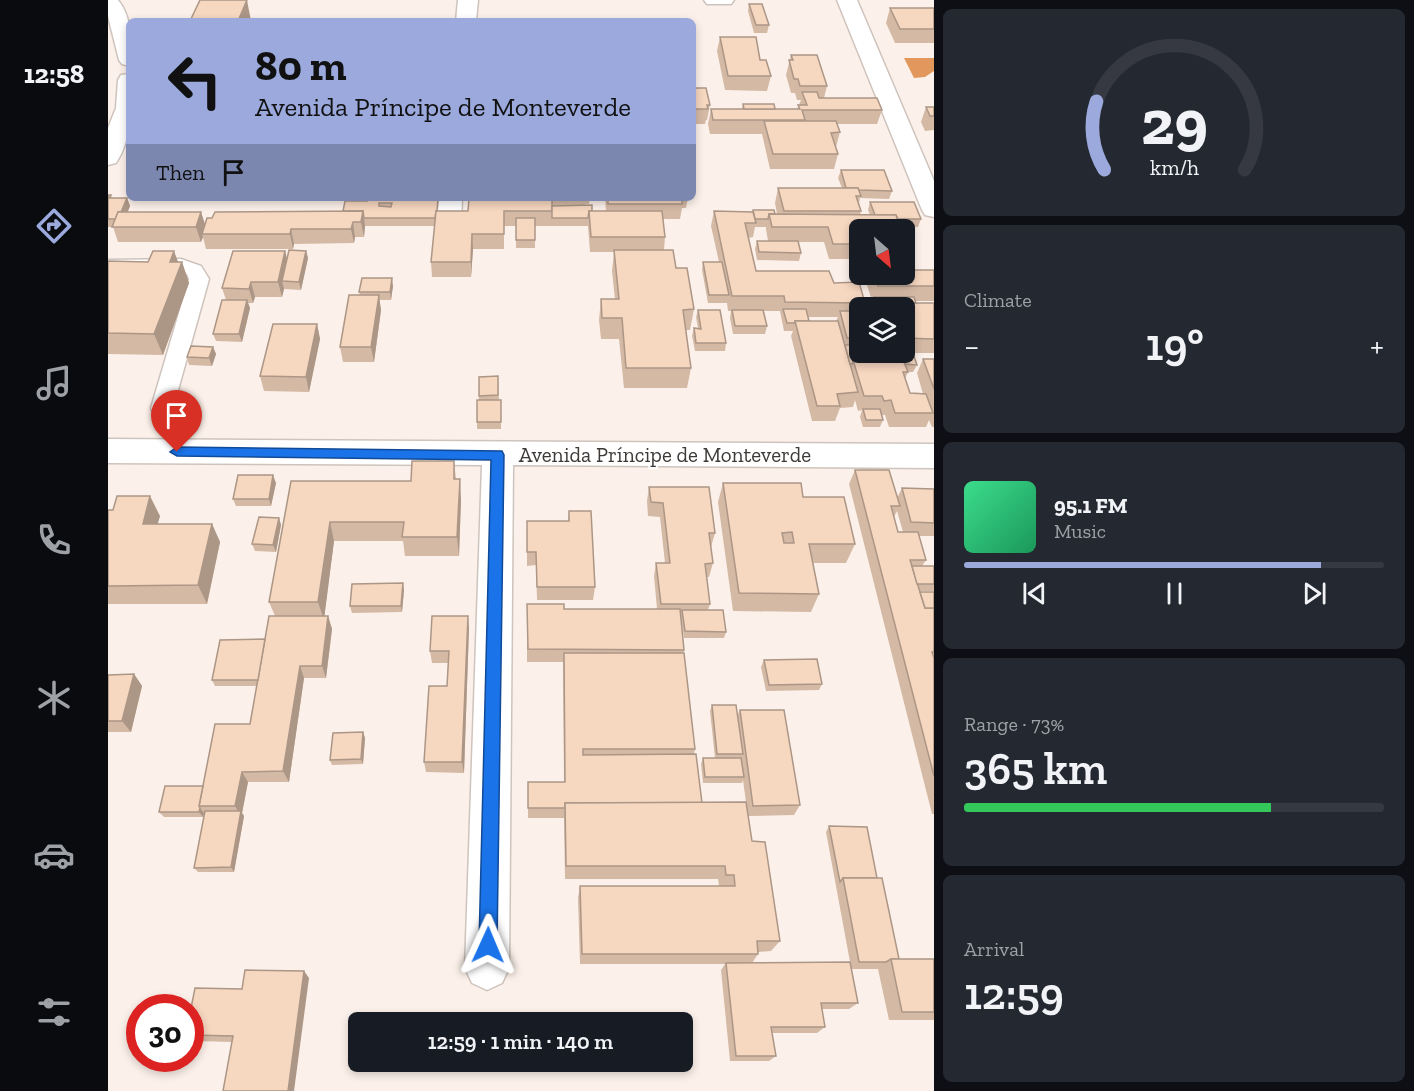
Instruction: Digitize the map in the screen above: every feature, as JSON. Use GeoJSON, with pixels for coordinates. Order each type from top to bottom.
{"type":"FeatureCollection","features":[{"type":"Feature","properties":{"kind":"street"},"geometry":{"type":"LineString","coordinates":[[108,0],[122,24],[126,45]]}},
{"type":"Feature","properties":{"kind":"street"},"geometry":{"type":"LineString","coordinates":[[466,18],[468,0]]}},
{"type":"Feature","properties":{"kind":"street"},"geometry":{"type":"LineString","coordinates":[[714,0],[724,0]]}},
{"type":"Feature","properties":{"kind":"street"},"geometry":{"type":"LineString","coordinates":[[847,0],[934,210]]}},
{"type":"Feature","properties":{"kind":"street"},"geometry":{"type":"LineString","coordinates":[[108,158],[126,111]]}},
{"type":"Feature","properties":{"kind":"street"},"geometry":{"type":"LineString","coordinates":[[448,225],[450,201]]}},
{"type":"Feature","properties":{"kind":"street","name":"Avenida Príncipe de Monteverde"},"geometry":{"type":"LineString","coordinates":[[108,451],[934,456]]}},
{"type":"Feature","properties":{"kind":"street"},"geometry":{"type":"LineString","coordinates":[[487,968],[498,455]]}},
{"type":"Feature","properties":{"kind":"lane"},"geometry":{"type":"LineString","coordinates":[[108,266],[181,265],[194,270],[199,279],[162,408]]}},
{"type":"Feature","properties":{"kind":"shaded area"},"geometry":{"type":"Polygon","coordinates":[[[904,58],[934,58],[934,71],[925,77],[914,78],[904,58]]]}},
{"type":"Feature","properties":{"kind":"building"},"geometry":{"type":"Polygon","coordinates":[[[200,0],[247,0],[239,18],[191,18],[200,0]]]}},
{"type":"Feature","properties":{"kind":"building"},"geometry":{"type":"Polygon","coordinates":[[[749,4],[762,4],[769,25],[756,25],[749,4]]]}},
{"type":"Feature","properties":{"kind":"building"},"geometry":{"type":"Polygon","coordinates":[[[890,8],[934,8],[934,29],[900,29],[890,8]]]}},
{"type":"Feature","properties":{"kind":"building"},"geometry":{"type":"Polygon","coordinates":[[[720,37],[756,37],[760,60],[766,60],[771,76],[728,76],[720,37]]]}},
{"type":"Feature","properties":{"kind":"building"},"geometry":{"type":"Polygon","coordinates":[[[791,55],[817,55],[827,86],[800,86],[798,79],[794,79],[789,60],[793,60],[791,55]]]}},
{"type":"Feature","properties":{"kind":"building"},"geometry":{"type":"Polygon","coordinates":[[[696,88],[706,88],[710,105],[707,105],[708,109],[696,109],[696,88]]]}},
{"type":"Feature","properties":{"kind":"building"},"geometry":{"type":"Polygon","coordinates":[[[802,92],[817,92],[819,98],[877,98],[882,110],[802,110],[805,120],[713,120],[711,109],[800,109],[798,105],[807,105],[802,92]]]}},
{"type":"Feature","properties":{"kind":"building"},"geometry":{"type":"Polygon","coordinates":[[[743,104],[774,104],[775,109],[744,109],[743,104]]]}},
{"type":"Feature","properties":{"kind":"building"},"geometry":{"type":"Polygon","coordinates":[[[926,107],[934,107],[934,116],[930,116],[926,107]]]}},
{"type":"Feature","properties":{"kind":"building"},"geometry":{"type":"Polygon","coordinates":[[[764,121],[836,121],[840,132],[831,133],[838,154],[773,154],[764,121]]]}},
{"type":"Feature","properties":{"kind":"building"},"geometry":{"type":"Polygon","coordinates":[[[841,170],[884,170],[892,191],[846,188],[841,170]]]}},
{"type":"Feature","properties":{"kind":"building"},"geometry":{"type":"Polygon","coordinates":[[[778,188],[858,188],[861,196],[856,196],[861,211],[784,211],[778,188]]]}},
{"type":"Feature","properties":{"kind":"building"},"geometry":{"type":"Polygon","coordinates":[[[108,195],[111,195],[109,198],[126,198],[116,219],[108,219],[108,195]]]}},
{"type":"Feature","properties":{"kind":"building"},"geometry":{"type":"Polygon","coordinates":[[[345,201],[438,201],[435,218],[364,218],[363,211],[343,211],[345,201]],[[379,203],[379,206],[391,207],[392,203],[379,203]]]}},
{"type":"Feature","properties":{"kind":"building"},"geometry":{"type":"Polygon","coordinates":[[[469,201],[552,201],[552,211],[504,211],[504,234],[472,234],[471,262],[431,262],[436,211],[468,211],[469,201]]]}},
{"type":"Feature","properties":{"kind":"building"},"geometry":{"type":"Polygon","coordinates":[[[608,201],[682,201],[682,204],[608,204],[608,201]]]}},
{"type":"Feature","properties":{"kind":"building"},"geometry":{"type":"Polygon","coordinates":[[[870,202],[914,202],[921,219],[898,219],[896,215],[875,215],[870,202]]]}},
{"type":"Feature","properties":{"kind":"building"},"geometry":{"type":"Polygon","coordinates":[[[592,205],[588,218],[552,218],[552,206],[592,205]]]}},
{"type":"Feature","properties":{"kind":"building"},"geometry":{"type":"Polygon","coordinates":[[[753,210],[774,210],[775,214],[769,214],[768,219],[755,219],[753,210]]]}},
{"type":"Feature","properties":{"kind":"building"},"geometry":{"type":"Polygon","coordinates":[[[363,211],[361,222],[353,222],[351,229],[291,229],[290,234],[202,234],[207,218],[212,218],[215,212],[363,211]]]}},
{"type":"Feature","properties":{"kind":"building"},"geometry":{"type":"Polygon","coordinates":[[[589,211],[662,211],[665,237],[591,237],[589,211]]]}},
{"type":"Feature","properties":{"kind":"building"},"geometry":{"type":"Polygon","coordinates":[[[714,211],[753,212],[756,223],[745,223],[756,271],[829,271],[834,283],[860,285],[863,297],[849,297],[849,303],[785,302],[784,296],[732,296],[714,211]]]}},
{"type":"Feature","properties":{"kind":"building"},"geometry":{"type":"Polygon","coordinates":[[[118,212],[201,212],[196,227],[112,227],[118,212]]]}},
{"type":"Feature","properties":{"kind":"building"},"geometry":{"type":"Polygon","coordinates":[[[769,214],[896,215],[897,219],[849,219],[849,244],[833,244],[828,227],[772,227],[769,214]]]}},
{"type":"Feature","properties":{"kind":"building"},"geometry":{"type":"Polygon","coordinates":[[[516,218],[535,218],[535,240],[516,240],[516,218]]]}},
{"type":"Feature","properties":{"kind":"building"},"geometry":{"type":"Polygon","coordinates":[[[757,241],[798,241],[801,253],[759,252],[757,241]]]}},
{"type":"Feature","properties":{"kind":"building"},"geometry":{"type":"Polygon","coordinates":[[[289,250],[306,251],[299,282],[282,281],[289,250]]]}},
{"type":"Feature","properties":{"kind":"building"},"geometry":{"type":"Polygon","coordinates":[[[614,250],[673,250],[676,268],[687,268],[694,309],[683,310],[691,368],[626,368],[622,318],[602,318],[601,299],[619,299],[614,250]]]}},
{"type":"Feature","properties":{"kind":"building"},"geometry":{"type":"Polygon","coordinates":[[[153,251],[174,251],[170,262],[182,262],[154,334],[108,333],[108,261],[148,262],[153,251]]]}},
{"type":"Feature","properties":{"kind":"building"},"geometry":{"type":"Polygon","coordinates":[[[233,251],[285,251],[278,282],[251,282],[249,289],[222,288],[233,251]]]}},
{"type":"Feature","properties":{"kind":"building"},"geometry":{"type":"Polygon","coordinates":[[[703,262],[722,262],[729,295],[709,295],[703,262]]]}},
{"type":"Feature","properties":{"kind":"building"},"geometry":{"type":"Polygon","coordinates":[[[915,270],[934,270],[934,286],[878,286],[915,285],[915,270]]]}},
{"type":"Feature","properties":{"kind":"building"},"geometry":{"type":"Polygon","coordinates":[[[362,278],[392,278],[390,292],[359,292],[362,278]]]}},
{"type":"Feature","properties":{"kind":"building"},"geometry":{"type":"Polygon","coordinates":[[[349,295],[379,295],[371,347],[340,347],[349,295]]]}},
{"type":"Feature","properties":{"kind":"building"},"geometry":{"type":"Polygon","coordinates":[[[222,300],[247,300],[239,334],[213,334],[222,300]]]}},
{"type":"Feature","properties":{"kind":"building"},"geometry":{"type":"Polygon","coordinates":[[[915,303],[934,303],[934,339],[915,338],[915,303]]]}},
{"type":"Feature","properties":{"kind":"building"},"geometry":{"type":"Polygon","coordinates":[[[783,309],[806,309],[809,321],[787,323],[783,309]]]}},
{"type":"Feature","properties":{"kind":"building"},"geometry":{"type":"Polygon","coordinates":[[[698,310],[720,310],[726,343],[696,343],[694,328],[701,329],[698,310]]]}},
{"type":"Feature","properties":{"kind":"building"},"geometry":{"type":"Polygon","coordinates":[[[732,310],[763,310],[767,326],[735,326],[732,310]]]}},
{"type":"Feature","properties":{"kind":"building"},"geometry":{"type":"Polygon","coordinates":[[[840,311],[849,311],[849,338],[847,338],[840,311]]]}},
{"type":"Feature","properties":{"kind":"building"},"geometry":{"type":"Polygon","coordinates":[[[795,321],[838,321],[858,392],[837,394],[840,406],[817,406],[795,321]]]}},
{"type":"Feature","properties":{"kind":"building"},"geometry":{"type":"Polygon","coordinates":[[[273,324],[317,324],[306,377],[260,376],[273,324]]]}},
{"type":"Feature","properties":{"kind":"building"},"geometry":{"type":"Polygon","coordinates":[[[845,345],[849,345],[849,360],[845,345]]]}},
{"type":"Feature","properties":{"kind":"building"},"geometry":{"type":"Polygon","coordinates":[[[191,346],[213,347],[209,358],[187,357],[191,346]]]}},
{"type":"Feature","properties":{"kind":"building"},"geometry":{"type":"Polygon","coordinates":[[[923,359],[934,359],[934,389],[923,359]]]}},
{"type":"Feature","properties":{"kind":"building"},"geometry":{"type":"Polygon","coordinates":[[[854,363],[904,363],[908,372],[903,372],[910,393],[926,394],[933,413],[895,413],[891,400],[884,401],[882,396],[864,396],[854,363]]]}},
{"type":"Feature","properties":{"kind":"building"},"geometry":{"type":"Polygon","coordinates":[[[498,376],[498,395],[479,396],[479,377],[498,376]]]}},
{"type":"Feature","properties":{"kind":"building"},"geometry":{"type":"Polygon","coordinates":[[[477,400],[501,400],[501,422],[477,422],[477,400]]]}},
{"type":"Feature","properties":{"kind":"building"},"geometry":{"type":"Polygon","coordinates":[[[863,409],[880,409],[883,420],[866,420],[863,409]]]}},
{"type":"Feature","properties":{"kind":"building"},"geometry":{"type":"Polygon","coordinates":[[[412,461],[454,461],[454,479],[460,479],[457,537],[402,537],[404,522],[330,522],[318,602],[269,602],[291,481],[411,481],[412,461]]]}},
{"type":"Feature","properties":{"kind":"building"},"geometry":{"type":"Polygon","coordinates":[[[855,470],[889,470],[900,506],[891,506],[898,532],[918,532],[926,560],[910,560],[925,608],[934,608],[934,652],[932,652],[934,658],[934,776],[855,470]]]}},
{"type":"Feature","properties":{"kind":"building"},"geometry":{"type":"Polygon","coordinates":[[[238,475],[273,475],[269,499],[233,499],[238,475]]]}},
{"type":"Feature","properties":{"kind":"building"},"geometry":{"type":"Polygon","coordinates":[[[723,483],[801,483],[803,497],[844,497],[855,544],[809,544],[819,594],[739,593],[723,483]],[[792,532],[782,533],[784,543],[794,543],[792,532]]]}},
{"type":"Feature","properties":{"kind":"building"},"geometry":{"type":"Polygon","coordinates":[[[649,487],[709,487],[715,533],[709,533],[713,563],[705,564],[710,604],[661,604],[656,563],[670,563],[663,503],[651,502],[649,487]]]}},
{"type":"Feature","properties":{"kind":"building"},"geometry":{"type":"Polygon","coordinates":[[[902,488],[934,489],[934,523],[911,522],[902,488]]]}},
{"type":"Feature","properties":{"kind":"building"},"geometry":{"type":"Polygon","coordinates":[[[117,496],[150,496],[143,524],[212,524],[198,585],[108,586],[108,510],[113,510],[117,496]]]}},
{"type":"Feature","properties":{"kind":"building"},"geometry":{"type":"Polygon","coordinates":[[[569,511],[591,511],[595,587],[537,587],[536,552],[527,552],[527,521],[569,521],[569,511]]]}},
{"type":"Feature","properties":{"kind":"building"},"geometry":{"type":"Polygon","coordinates":[[[259,517],[279,518],[273,545],[252,544],[259,517]]]}},
{"type":"Feature","properties":{"kind":"building"},"geometry":{"type":"Polygon","coordinates":[[[912,566],[934,566],[934,584],[917,584],[912,566]]]}},
{"type":"Feature","properties":{"kind":"building"},"geometry":{"type":"Polygon","coordinates":[[[403,583],[401,606],[350,606],[352,584],[403,583]]]}},
{"type":"Feature","properties":{"kind":"building"},"geometry":{"type":"Polygon","coordinates":[[[920,592],[934,592],[934,608],[925,608],[920,592]]]}},
{"type":"Feature","properties":{"kind":"building"},"geometry":{"type":"Polygon","coordinates":[[[527,604],[564,604],[564,609],[680,609],[684,650],[528,649],[527,604]]]}},
{"type":"Feature","properties":{"kind":"building"},"geometry":{"type":"Polygon","coordinates":[[[682,610],[723,610],[726,632],[685,631],[682,610]]]}},
{"type":"Feature","properties":{"kind":"building"},"geometry":{"type":"Polygon","coordinates":[[[269,616],[328,616],[322,666],[300,666],[283,771],[242,772],[235,806],[199,806],[215,724],[250,724],[269,616]]]}},
{"type":"Feature","properties":{"kind":"building"},"geometry":{"type":"Polygon","coordinates":[[[432,616],[468,616],[462,762],[424,762],[429,686],[447,686],[449,651],[430,651],[432,616]]]}},
{"type":"Feature","properties":{"kind":"building"},"geometry":{"type":"Polygon","coordinates":[[[265,639],[258,680],[212,680],[220,640],[265,639]]]}},
{"type":"Feature","properties":{"kind":"building"},"geometry":{"type":"Polygon","coordinates":[[[564,653],[684,653],[695,749],[583,749],[583,755],[696,754],[702,803],[565,803],[565,808],[528,808],[528,782],[565,782],[564,653]]]}},
{"type":"Feature","properties":{"kind":"building"},"geometry":{"type":"Polygon","coordinates":[[[817,659],[822,684],[769,685],[764,660],[817,659]]]}},
{"type":"Feature","properties":{"kind":"building"},"geometry":{"type":"Polygon","coordinates":[[[134,674],[122,721],[108,721],[108,675],[134,674]]]}},
{"type":"Feature","properties":{"kind":"building"},"geometry":{"type":"Polygon","coordinates":[[[712,705],[736,705],[743,754],[717,754],[712,705]]]}},
{"type":"Feature","properties":{"kind":"building"},"geometry":{"type":"Polygon","coordinates":[[[740,710],[784,710],[800,805],[753,806],[740,710]]]}},
{"type":"Feature","properties":{"kind":"building"},"geometry":{"type":"Polygon","coordinates":[[[363,732],[361,759],[330,760],[333,733],[363,732]]]}},
{"type":"Feature","properties":{"kind":"building"},"geometry":{"type":"Polygon","coordinates":[[[703,758],[741,758],[744,777],[705,777],[703,758]]]}},
{"type":"Feature","properties":{"kind":"building"},"geometry":{"type":"Polygon","coordinates":[[[165,786],[203,786],[199,812],[159,812],[165,786]]]}},
{"type":"Feature","properties":{"kind":"building"},"geometry":{"type":"Polygon","coordinates":[[[746,802],[752,841],[765,842],[780,941],[757,941],[758,954],[582,954],[580,886],[735,886],[734,875],[726,875],[725,866],[566,866],[565,803],[746,802]]]}},
{"type":"Feature","properties":{"kind":"building"},"geometry":{"type":"Polygon","coordinates":[[[205,811],[241,811],[231,867],[194,868],[205,811]]]}},
{"type":"Feature","properties":{"kind":"building"},"geometry":{"type":"Polygon","coordinates":[[[829,826],[867,827],[877,878],[843,878],[840,882],[829,826]]]}},
{"type":"Feature","properties":{"kind":"building"},"geometry":{"type":"Polygon","coordinates":[[[843,878],[882,878],[899,959],[886,962],[859,962],[843,878]]]}},
{"type":"Feature","properties":{"kind":"building"},"geometry":{"type":"Polygon","coordinates":[[[891,959],[934,959],[934,1012],[902,1012],[891,959]]]}},
{"type":"Feature","properties":{"kind":"building"},"geometry":{"type":"Polygon","coordinates":[[[850,962],[858,1003],[821,1003],[825,1027],[771,1027],[776,1056],[736,1056],[726,963],[850,962]]]}},
{"type":"Feature","properties":{"kind":"building"},"geometry":{"type":"Polygon","coordinates":[[[245,970],[304,971],[288,1091],[223,1091],[233,1036],[204,1035],[204,994],[194,994],[195,988],[242,989],[245,970]]]}},
{"type":"Feature","properties":{"kind":"route"},"geometry":{"type":"LineString","coordinates":[[177,452],[498,455],[488,945]]}}]}
